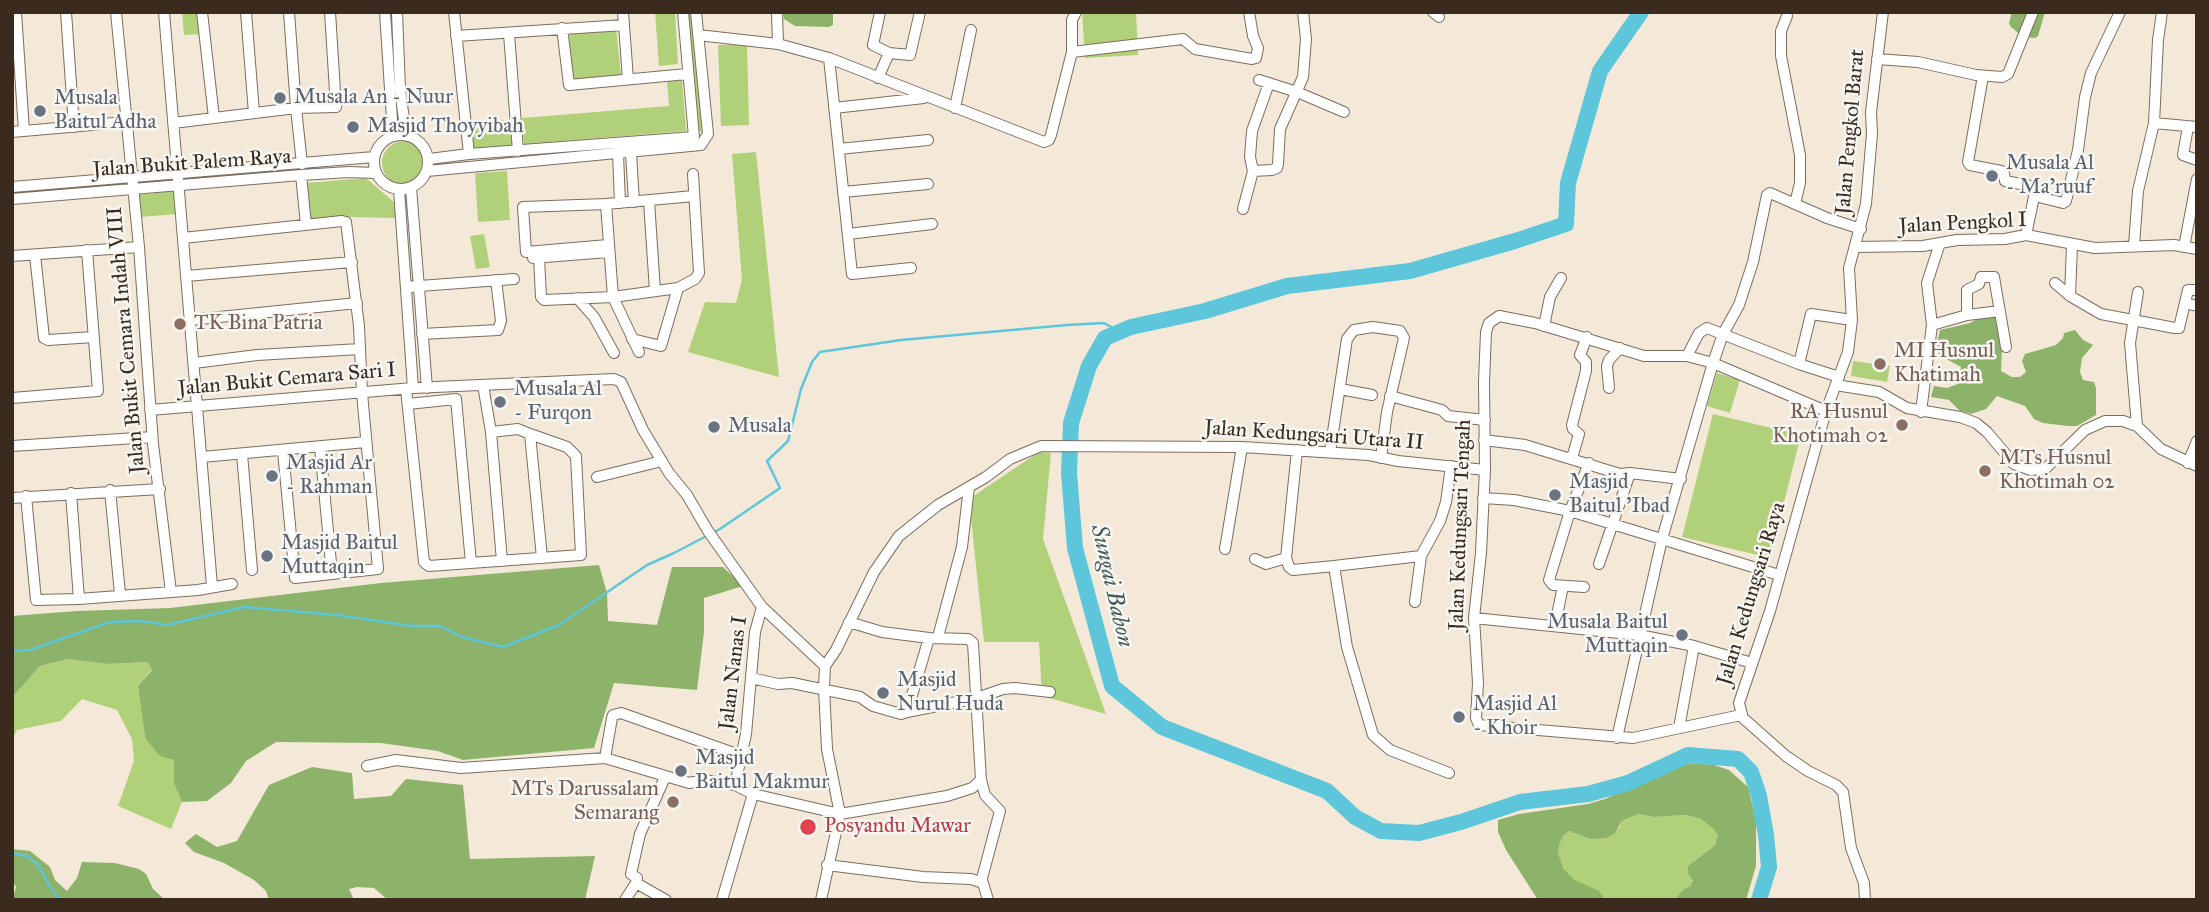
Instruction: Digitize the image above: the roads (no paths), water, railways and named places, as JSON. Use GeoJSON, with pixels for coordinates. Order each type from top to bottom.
{"type":"FeatureCollection","features":[{"type":"Feature","properties":{"kind":"street"},"geometry":{"type":"LineString","coordinates":[[16,12],[24,131]]}},
{"type":"Feature","properties":{"kind":"street"},"geometry":{"type":"LineString","coordinates":[[66,12],[74,127]]}},
{"type":"Feature","properties":{"kind":"street","name":"Jalan Bukit Cemara Indah VIII"},"geometry":{"type":"LineString","coordinates":[[116,12],[139,247],[152,437],[171,592]]}},
{"type":"Feature","properties":{"kind":"street"},"geometry":{"type":"LineString","coordinates":[[164,12],[212,586]]}},
{"type":"Feature","properties":{"kind":"street"},"geometry":{"type":"LineString","coordinates":[[202,12],[214,118]]}},
{"type":"Feature","properties":{"kind":"street"},"geometry":{"type":"LineString","coordinates":[[246,12],[254,113]]}},
{"type":"Feature","properties":{"kind":"street"},"geometry":{"type":"LineString","coordinates":[[289,12],[302,164]]}},
{"type":"Feature","properties":{"kind":"street"},"geometry":{"type":"LineString","coordinates":[[173,123],[296,108],[333,108],[338,105],[330,12]]}},
{"type":"Feature","properties":{"kind":"street"},"geometry":{"type":"LineString","coordinates":[[386,12],[393,135]]}},
{"type":"Feature","properties":{"kind":"street"},"geometry":{"type":"LineString","coordinates":[[397,12],[400,89],[406,135]]}},
{"type":"Feature","properties":{"kind":"street"},"geometry":{"type":"LineString","coordinates":[[454,12],[469,154]]}},
{"type":"Feature","properties":{"kind":"street"},"geometry":{"type":"LineString","coordinates":[[622,12],[628,79]]}},
{"type":"Feature","properties":{"kind":"street"},"geometry":{"type":"LineString","coordinates":[[682,12],[687,74],[697,141]]}},
{"type":"Feature","properties":{"kind":"street"},"geometry":{"type":"LineString","coordinates":[[429,159],[518,151],[631,153],[708,137],[696,12]]}},
{"type":"Feature","properties":{"kind":"street"},"geometry":{"type":"LineString","coordinates":[[777,12],[778,44]]}},
{"type":"Feature","properties":{"kind":"street"},"geometry":{"type":"LineString","coordinates":[[880,12],[873,45],[888,53],[910,55],[920,12]]}},
{"type":"Feature","properties":{"kind":"street"},"geometry":{"type":"LineString","coordinates":[[698,35],[778,44],[829,58],[1046,141],[1051,135],[1072,52],[1072,20],[1076,12]]}},
{"type":"Feature","properties":{"kind":"street"},"geometry":{"type":"LineString","coordinates":[[1072,52],[1183,39],[1195,48],[1252,59],[1256,58],[1258,48],[1252,36],[1249,12]]}},
{"type":"Feature","properties":{"kind":"street"},"geometry":{"type":"LineString","coordinates":[[1253,171],[1277,168],[1280,129],[1303,77],[1306,53],[1303,12]]}},
{"type":"Feature","properties":{"kind":"street","name":"Jalan Pengkol Barat"},"geometry":{"type":"LineString","coordinates":[[1837,381],[1848,352],[1852,320],[1849,268],[1861,229],[1868,189],[1871,112],[1883,12]]}},
{"type":"Feature","properties":{"kind":"street"},"geometry":{"type":"LineString","coordinates":[[1877,59],[1918,62],[1983,76],[2002,77],[2008,74],[2033,12]]}},
{"type":"Feature","properties":{"kind":"street"},"geometry":{"type":"LineString","coordinates":[[2035,196],[2063,203],[2066,201],[2091,73],[2120,12]]}},
{"type":"Feature","properties":{"kind":"street"},"geometry":{"type":"LineString","coordinates":[[2134,245],[2138,191],[2154,123],[2162,12]]}},
{"type":"Feature","properties":{"kind":"street"},"geometry":{"type":"LineString","coordinates":[[1787,16],[1782,31],[1781,56],[1800,155],[1800,183],[1795,204]]}},
{"type":"Feature","properties":{"kind":"street"},"geometry":{"type":"LineString","coordinates":[[456,36],[624,25]]}},
{"type":"Feature","properties":{"kind":"street"},"geometry":{"type":"LineString","coordinates":[[562,28],[569,85],[687,74]]}},
{"type":"Feature","properties":{"kind":"street"},"geometry":{"type":"LineString","coordinates":[[955,108],[971,30]]}},
{"type":"Feature","properties":{"kind":"street"},"geometry":{"type":"LineString","coordinates":[[509,34],[518,151]]}},
{"type":"Feature","properties":{"kind":"street"},"geometry":{"type":"LineString","coordinates":[[878,78],[888,53]]}},
{"type":"Feature","properties":{"kind":"street"},"geometry":{"type":"LineString","coordinates":[[829,58],[852,274],[911,268]]}},
{"type":"Feature","properties":{"kind":"street"},"geometry":{"type":"LineString","coordinates":[[1983,76],[1968,163],[2001,171],[2005,181],[2035,186],[2026,235]]}},
{"type":"Feature","properties":{"kind":"street"},"geometry":{"type":"LineString","coordinates":[[1243,209],[1253,171],[1250,157],[1252,131],[1264,82],[1344,111]]}},
{"type":"Feature","properties":{"kind":"street"},"geometry":{"type":"LineString","coordinates":[[834,108],[926,97]]}},
{"type":"Feature","properties":{"kind":"street"},"geometry":{"type":"LineString","coordinates":[[12,132],[126,122]]}},
{"type":"Feature","properties":{"kind":"street"},"geometry":{"type":"LineString","coordinates":[[2154,123],[2192,127],[2183,155],[2197,160]]}},
{"type":"Feature","properties":{"kind":"street"},"geometry":{"type":"LineString","coordinates":[[393,135],[406,135],[417,139],[425,148],[429,159],[428,171],[421,181],[411,188],[398,190],[384,185],[375,173],[373,157],[380,144],[393,135]]}},
{"type":"Feature","properties":{"kind":"street"},"geometry":{"type":"LineString","coordinates":[[839,149],[928,140]]}},
{"type":"Feature","properties":{"kind":"street"},"geometry":{"type":"LineString","coordinates":[[428,171],[697,141]]}},
{"type":"Feature","properties":{"kind":"street"},"geometry":{"type":"LineString","coordinates":[[631,153],[634,202]]}},
{"type":"Feature","properties":{"kind":"street"},"geometry":{"type":"LineString","coordinates":[[618,154],[620,203]]}},
{"type":"Feature","properties":{"kind":"street","name":"Jalan Bukit Palem Raya"},"geometry":{"type":"LineString","coordinates":[[12,199],[178,184],[302,164],[373,157]]}},
{"type":"Feature","properties":{"kind":"street","name":"Jalan Bukit Palem Raya"},"geometry":{"type":"LineString","coordinates":[[12,187],[177,172],[301,175],[375,173]]}},
{"type":"Feature","properties":{"kind":"street"},"geometry":{"type":"LineString","coordinates":[[539,258],[542,299],[613,297],[678,288],[695,279],[699,272],[693,174]]}},
{"type":"Feature","properties":{"kind":"street"},"geometry":{"type":"LineString","coordinates":[[301,175],[306,225]]}},
{"type":"Feature","properties":{"kind":"street"},"geometry":{"type":"LineString","coordinates":[[2184,247],[2197,179]]}},
{"type":"Feature","properties":{"kind":"street"},"geometry":{"type":"LineString","coordinates":[[843,192],[928,184]]}},
{"type":"Feature","properties":{"kind":"street"},"geometry":{"type":"LineString","coordinates":[[411,188],[427,388]]}},
{"type":"Feature","properties":{"kind":"street"},"geometry":{"type":"LineString","coordinates":[[398,190],[406,287],[410,389],[408,404],[425,562],[429,566],[578,556],[582,552],[576,456],[567,447],[518,429],[491,432]]}},
{"type":"Feature","properties":{"kind":"street"},"geometry":{"type":"LineString","coordinates":[[1741,715],[1655,735],[1617,738],[1662,539],[1713,363],[1723,334],[1739,305],[1753,262],[1767,195],[1770,193],[1826,218],[1861,229]]}},
{"type":"Feature","properties":{"kind":"street"},"geometry":{"type":"LineString","coordinates":[[608,249],[528,257],[523,207],[649,201],[694,195]]}},
{"type":"Feature","properties":{"kind":"street"},"geometry":{"type":"LineString","coordinates":[[649,201],[655,291]]}},
{"type":"Feature","properties":{"kind":"street"},"geometry":{"type":"LineString","coordinates":[[606,204],[613,297],[639,352]]}},
{"type":"Feature","properties":{"kind":"street"},"geometry":{"type":"LineString","coordinates":[[183,238],[345,221],[347,225],[357,303],[366,442],[379,566],[375,571],[295,578],[283,450]]}},
{"type":"Feature","properties":{"kind":"street"},"geometry":{"type":"LineString","coordinates":[[848,234],[932,224]]}},
{"type":"Feature","properties":{"kind":"street","name":"Jalan Pengkol I"},"geometry":{"type":"LineString","coordinates":[[1856,247],[1880,248],[1956,240],[2005,239],[2026,235],[2095,248],[2134,245],[2197,249]]}},
{"type":"Feature","properties":{"kind":"street"},"geometry":{"type":"LineString","coordinates":[[1921,412],[1932,326],[1927,283],[1940,243]]}},
{"type":"Feature","properties":{"kind":"street"},"geometry":{"type":"LineString","coordinates":[[2070,296],[2072,245]]}},
{"type":"Feature","properties":{"kind":"street"},"geometry":{"type":"LineString","coordinates":[[12,256],[139,247]]}},
{"type":"Feature","properties":{"kind":"street"},"geometry":{"type":"LineString","coordinates":[[526,252],[608,249]]}},
{"type":"Feature","properties":{"kind":"street"},"geometry":{"type":"LineString","coordinates":[[12,398],[98,391],[87,250]]}},
{"type":"Feature","properties":{"kind":"street"},"geometry":{"type":"LineString","coordinates":[[35,255],[44,338],[94,337]]}},
{"type":"Feature","properties":{"kind":"street"},"geometry":{"type":"LineString","coordinates":[[186,276],[352,262]]}},
{"type":"Feature","properties":{"kind":"street"},"geometry":{"type":"LineString","coordinates":[[1967,315],[1967,289],[1979,284],[1981,277],[1994,277],[2006,347]]}},
{"type":"Feature","properties":{"kind":"street"},"geometry":{"type":"LineString","coordinates":[[1561,278],[1550,297],[1544,326],[1644,356],[1687,356],[1713,363],[1826,411]]}},
{"type":"Feature","properties":{"kind":"street"},"geometry":{"type":"LineString","coordinates":[[406,287],[514,279]]}},
{"type":"Feature","properties":{"kind":"street"},"geometry":{"type":"LineString","coordinates":[[422,334],[498,330],[501,321],[496,280]]}},
{"type":"Feature","properties":{"kind":"street"},"geometry":{"type":"LineString","coordinates":[[2055,282],[2070,296],[2101,314],[2132,322],[2179,328],[2188,290],[2197,290]]}},
{"type":"Feature","properties":{"kind":"street"},"geometry":{"type":"LineString","coordinates":[[632,339],[661,346],[678,288]]}},
{"type":"Feature","properties":{"kind":"street"},"geometry":{"type":"LineString","coordinates":[[2137,426],[2131,376],[2132,322],[2138,292]]}},
{"type":"Feature","properties":{"kind":"street"},"geometry":{"type":"LineString","coordinates":[[577,298],[594,317],[614,353]]}},
{"type":"Feature","properties":{"kind":"street"},"geometry":{"type":"LineString","coordinates":[[190,320],[357,303]]}},
{"type":"Feature","properties":{"kind":"street"},"geometry":{"type":"LineString","coordinates":[[2185,303],[2197,306]]}},
{"type":"Feature","properties":{"kind":"street"},"geometry":{"type":"LineString","coordinates":[[1932,326],[1967,315],[2000,311]]}},
{"type":"Feature","properties":{"kind":"street"},"geometry":{"type":"LineString","coordinates":[[1799,364],[1811,314],[1852,320]]}},
{"type":"Feature","properties":{"kind":"street","name":"Jalan Kedungsari Tengah"},"geometry":{"type":"LineString","coordinates":[[1544,326],[1499,316],[1489,323],[1486,332],[1482,553],[1474,618],[1478,683],[1476,718],[1482,727],[1617,738]]}},
{"type":"Feature","properties":{"kind":"street"},"geometry":{"type":"LineString","coordinates":[[1330,453],[1347,339],[1354,330],[1373,327],[1399,331],[1404,338],[1390,397],[1381,458]]}},
{"type":"Feature","properties":{"kind":"street"},"geometry":{"type":"LineString","coordinates":[[1687,356],[1701,330],[1707,328],[1837,381],[1879,392],[1900,405],[1921,412],[1960,416],[1976,423],[2014,464],[2031,470],[2045,469],[2085,430],[2105,421],[2123,421],[2137,426],[2161,449],[2192,465],[2197,441]]}},
{"type":"Feature","properties":{"kind":"street"},"geometry":{"type":"LineString","coordinates":[[1572,458],[1579,434],[1572,426],[1586,371],[1586,360],[1580,355],[1587,337]]}},
{"type":"Feature","properties":{"kind":"street"},"geometry":{"type":"LineString","coordinates":[[1609,388],[1607,366],[1620,348]]}},
{"type":"Feature","properties":{"kind":"street"},"geometry":{"type":"LineString","coordinates":[[194,363],[257,355],[360,349]]}},
{"type":"Feature","properties":{"kind":"street","name":"Jalan Bukit Cemara Sari I"},"geometry":{"type":"LineString","coordinates":[[150,410],[410,389],[618,380],[662,461]]}},
{"type":"Feature","properties":{"kind":"street","name":"Jalan Kedungsari Raya"},"geometry":{"type":"LineString","coordinates":[[1837,381],[1739,703],[1741,715],[1786,756],[1836,785],[1843,792],[1851,848],[1864,883],[1866,900]]}},
{"type":"Feature","properties":{"kind":"street"},"geometry":{"type":"LineString","coordinates":[[483,385],[491,432],[502,561]]}},
{"type":"Feature","properties":{"kind":"street"},"geometry":{"type":"LineString","coordinates":[[1340,389],[1372,395]]}},
{"type":"Feature","properties":{"kind":"street"},"geometry":{"type":"LineString","coordinates":[[1390,397],[1442,410],[1448,416],[1485,420]]}},
{"type":"Feature","properties":{"kind":"street"},"geometry":{"type":"LineString","coordinates":[[408,404],[456,399],[471,563]]}},
{"type":"Feature","properties":{"kind":"street"},"geometry":{"type":"LineString","coordinates":[[530,434],[541,558]]}},
{"type":"Feature","properties":{"kind":"street"},"geometry":{"type":"LineString","coordinates":[[12,446],[152,437]]}},
{"type":"Feature","properties":{"kind":"street"},"geometry":{"type":"LineString","coordinates":[[1484,440],[1525,445],[1620,474],[1681,479]]}},
{"type":"Feature","properties":{"kind":"street"},"geometry":{"type":"LineString","coordinates":[[202,457],[366,442]]}},
{"type":"Feature","properties":{"kind":"street","name":"Jalan Kedungsari Utara II"},"geometry":{"type":"LineString","coordinates":[[825,666],[836,650],[874,572],[900,536],[938,505],[1023,452],[1052,445],[1241,447],[1330,453],[1485,470]]}},
{"type":"Feature","properties":{"kind":"street"},"geometry":{"type":"LineString","coordinates":[[320,446],[332,574]]}},
{"type":"Feature","properties":{"kind":"street"},"geometry":{"type":"LineString","coordinates":[[1225,549],[1241,447]]}},
{"type":"Feature","properties":{"kind":"street"},"geometry":{"type":"LineString","coordinates":[[1297,450],[1286,558],[1289,568],[1293,570],[1421,556]]}},
{"type":"Feature","properties":{"kind":"street"},"geometry":{"type":"LineString","coordinates":[[242,454],[251,570]]}},
{"type":"Feature","properties":{"kind":"street"},"geometry":{"type":"LineString","coordinates":[[597,477],[662,461],[762,607],[825,666],[827,749],[841,814],[821,900]]}},
{"type":"Feature","properties":{"kind":"street"},"geometry":{"type":"LineString","coordinates":[[1584,587],[1553,585],[1549,580],[1570,511],[1589,463]]}},
{"type":"Feature","properties":{"kind":"street"},"geometry":{"type":"LineString","coordinates":[[1415,602],[1421,556],[1440,521],[1446,502],[1451,466]]}},
{"type":"Feature","properties":{"kind":"street"},"geometry":{"type":"LineString","coordinates":[[1599,564],[1630,473]]}},
{"type":"Feature","properties":{"kind":"street"},"geometry":{"type":"LineString","coordinates":[[907,712],[962,547],[969,487]]}},
{"type":"Feature","properties":{"kind":"street"},"geometry":{"type":"LineString","coordinates":[[12,498],[160,489]]}},
{"type":"Feature","properties":{"kind":"street"},"geometry":{"type":"LineString","coordinates":[[110,490],[120,594]]}},
{"type":"Feature","properties":{"kind":"street"},"geometry":{"type":"LineString","coordinates":[[71,493],[79,599]]}},
{"type":"Feature","properties":{"kind":"street"},"geometry":{"type":"LineString","coordinates":[[26,496],[36,600],[171,592],[232,584]]}},
{"type":"Feature","properties":{"kind":"street"},"geometry":{"type":"LineString","coordinates":[[1483,498],[1514,500],[1614,522],[1779,575]]}},
{"type":"Feature","properties":{"kind":"street"},"geometry":{"type":"LineString","coordinates":[[1255,559],[1266,564],[1286,558]]}},
{"type":"Feature","properties":{"kind":"street"},"geometry":{"type":"LineString","coordinates":[[1334,566],[1347,646],[1373,735],[1390,750],[1449,773]]}},
{"type":"Feature","properties":{"kind":"street"},"geometry":{"type":"LineString","coordinates":[[1555,625],[1563,586]]}},
{"type":"Feature","properties":{"kind":"street","name":"Jalan Nanas I"},"geometry":{"type":"LineString","coordinates":[[735,785],[746,734],[755,632],[762,607]]}},
{"type":"Feature","properties":{"kind":"street"},"geometry":{"type":"LineString","coordinates":[[1474,618],[1639,635],[1694,646],[1752,663]]}},
{"type":"Feature","properties":{"kind":"street"},"geometry":{"type":"LineString","coordinates":[[849,622],[882,632],[968,639],[973,643],[981,780],[985,795],[1000,811],[981,882],[988,900]]}},
{"type":"Feature","properties":{"kind":"street"},"geometry":{"type":"LineString","coordinates":[[1679,728],[1694,646]]}},
{"type":"Feature","properties":{"kind":"street"},"geometry":{"type":"LineString","coordinates":[[751,678],[824,688],[860,697],[873,706],[899,714],[977,698],[1003,689],[1051,692]]}},
{"type":"Feature","properties":{"kind":"street"},"geometry":{"type":"LineString","coordinates":[[605,758],[613,715],[621,713],[742,756]]}},
{"type":"Feature","properties":{"kind":"street"},"geometry":{"type":"LineString","coordinates":[[367,766],[396,760],[461,768],[605,758],[689,783],[704,780],[735,785],[754,794],[841,814],[947,796],[972,788],[981,780]]}},
{"type":"Feature","properties":{"kind":"street"},"geometry":{"type":"LineString","coordinates":[[625,900],[636,883],[636,878],[631,874],[640,834],[665,777]]}},
{"type":"Feature","properties":{"kind":"street"},"geometry":{"type":"LineString","coordinates":[[722,900],[754,794]]}},
{"type":"Feature","properties":{"kind":"street"},"geometry":{"type":"LineString","coordinates":[[827,865],[981,882]]}},
{"type":"Feature","properties":{"kind":"street"},"geometry":{"type":"LineString","coordinates":[[636,883],[666,900]]}},
{"type":"Feature","properties":{"kind":"waterway","name":"Sungai Babon"},"geometry":{"type":"LineString","coordinates":[[1641,12],[1600,71],[1568,183],[1566,224],[1410,271],[1287,286],[1205,311],[1131,327],[1105,338],[1089,366],[1071,423],[1069,473],[1075,548],[1112,686],[1162,727],[1327,791],[1355,817],[1381,831],[1419,833],[1520,802],[1588,794],[1628,783],[1688,755],[1738,759],[1751,772],[1759,796],[1766,835],[1769,867],[1759,900]]}},
{"type":"Feature","properties":{"kind":"waterway"},"geometry":{"type":"LineString","coordinates":[[12,651],[30,650],[110,622],[141,621],[167,625],[244,607],[337,615],[412,626],[440,626],[462,637],[503,647],[559,625],[647,565],[720,529],[780,488],[767,461],[788,441],[801,389],[812,362],[820,352],[901,340],[1067,325],[1104,323],[1120,332]]}},
{"type":"Feature","properties":{"kind":"waterway"},"geometry":{"type":"LineString","coordinates":[[12,853],[27,856],[38,865],[61,900]]}},
{"type":"Feature","properties":{"kind":"place","name":"Musala An - Nuur"},"geometry":{"type":"Point","coordinates":[280,98]}},
{"type":"Feature","properties":{"kind":"place","name":"Musala Baitul Adha"},"geometry":{"type":"Point","coordinates":[40,111]}},
{"type":"Feature","properties":{"kind":"place","name":"Masjid Thoyyibah"},"geometry":{"type":"Point","coordinates":[353,127]}},
{"type":"Feature","properties":{"kind":"place","name":"Musala Al - Ma'ruuf"},"geometry":{"type":"Point","coordinates":[1992,176]}},
{"type":"Feature","properties":{"kind":"place","name":"TK Bina Patria"},"geometry":{"type":"Point","coordinates":[180,324]}},
{"type":"Feature","properties":{"kind":"place","name":"MI Husnul Khatimah"},"geometry":{"type":"Point","coordinates":[1880,364]}},
{"type":"Feature","properties":{"kind":"place","name":"Musala Al - Furqon"},"geometry":{"type":"Point","coordinates":[500,402]}},
{"type":"Feature","properties":{"kind":"place","name":"RA Husnul Khotimah 02"},"geometry":{"type":"Point","coordinates":[1902,425]}},
{"type":"Feature","properties":{"kind":"place","name":"Musala"},"geometry":{"type":"Point","coordinates":[714,427]}},
{"type":"Feature","properties":{"kind":"place","name":"MTs Husnul Khotimah 02"},"geometry":{"type":"Point","coordinates":[1985,471]}},
{"type":"Feature","properties":{"kind":"place","name":"Masjid Ar - Rahman"},"geometry":{"type":"Point","coordinates":[272,476]}},
{"type":"Feature","properties":{"kind":"place","name":"Masjid Baitul 'Ibad"},"geometry":{"type":"Point","coordinates":[1555,495]}},
{"type":"Feature","properties":{"kind":"place","name":"Masjid Baitul Muttaqin"},"geometry":{"type":"Point","coordinates":[267,556]}},
{"type":"Feature","properties":{"kind":"place","name":"Musala Baitul Muttaqin"},"geometry":{"type":"Point","coordinates":[1682,635]}},
{"type":"Feature","properties":{"kind":"place","name":"Masjid Nurul Huda"},"geometry":{"type":"Point","coordinates":[883,693]}},
{"type":"Feature","properties":{"kind":"place","name":"Masjid Al - Khoir"},"geometry":{"type":"Point","coordinates":[1459,717]}},
{"type":"Feature","properties":{"kind":"place","name":"Masjid Baitul Makmur"},"geometry":{"type":"Point","coordinates":[681,771]}},
{"type":"Feature","properties":{"kind":"place","name":"MTs Darussalam Semarang"},"geometry":{"type":"Point","coordinates":[673,802]}},
{"type":"Feature","properties":{"kind":"place","name":"Posyandu Mawar"},"geometry":{"type":"Point","coordinates":[808,827]}}]}
